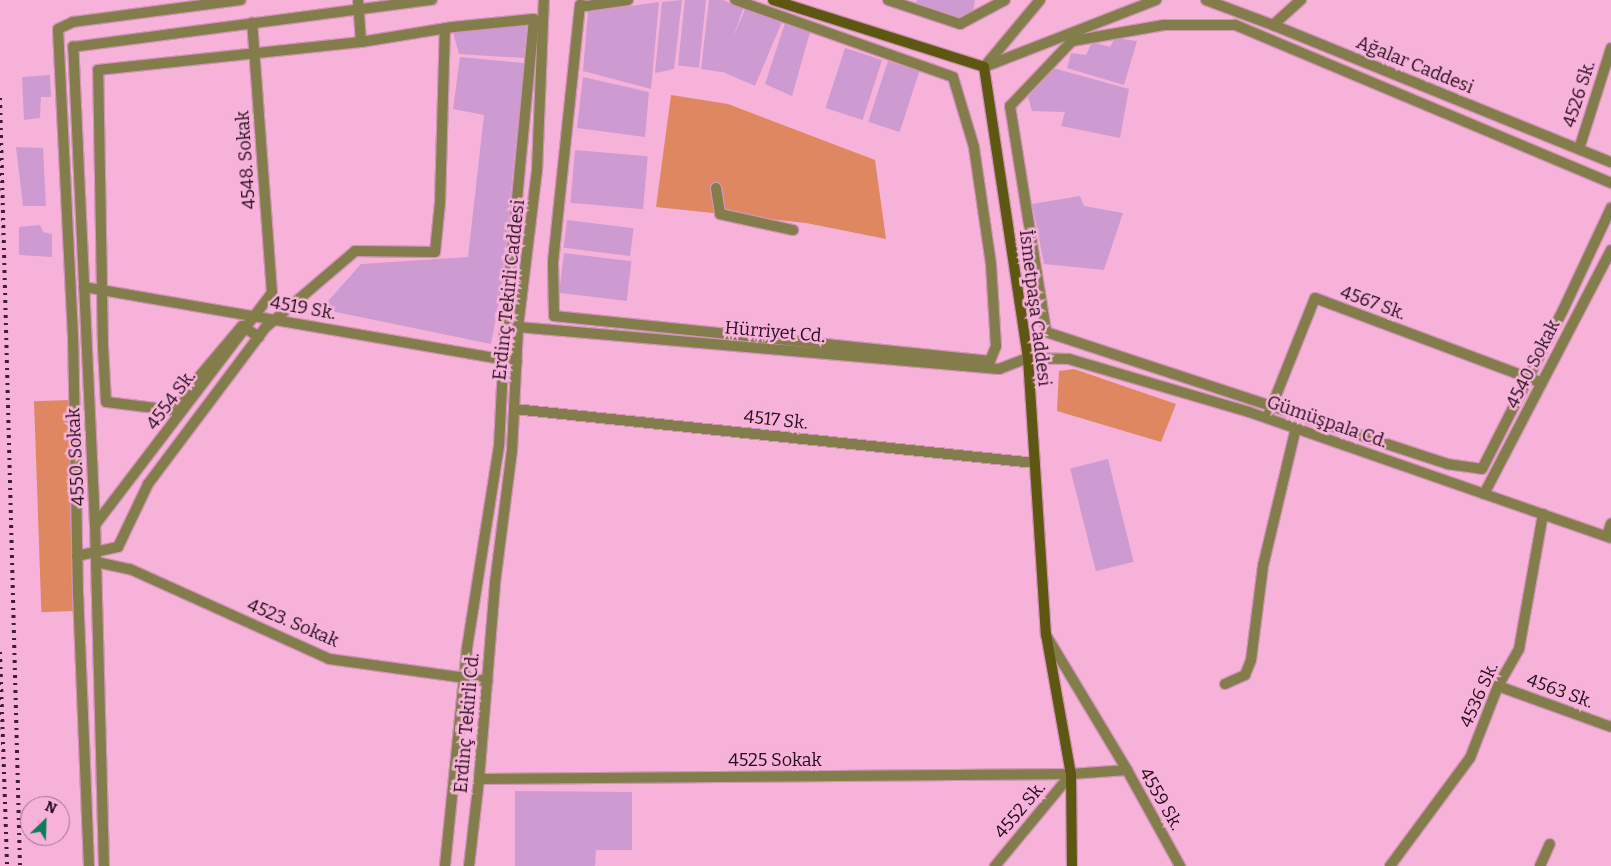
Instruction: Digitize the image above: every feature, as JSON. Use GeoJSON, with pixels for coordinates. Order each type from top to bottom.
{"type":"FeatureCollection","features":[{"type":"Feature","properties":{"kind":"main road"},"geometry":{"type":"LineString","coordinates":[[773,0],[984,67]]}},
{"type":"Feature","properties":{"kind":"main road","name":"İsmetpaşa Caddesi"},"geometry":{"type":"LineString","coordinates":[[984,67],[1028,358],[1046,634],[1071,774],[1072,866]]}},
{"type":"Feature","properties":{"kind":"street"},"geometry":{"type":"LineString","coordinates":[[89,866],[77,556],[73,336],[58,29],[73,22],[241,0]]}},
{"type":"Feature","properties":{"kind":"street"},"geometry":{"type":"LineString","coordinates":[[252,24],[358,5],[432,0]]}},
{"type":"Feature","properties":{"kind":"street","name":"Erdinç Tekirli Caddesi"},"geometry":{"type":"LineString","coordinates":[[495,583],[512,451],[518,327],[537,171],[544,0]]}},
{"type":"Feature","properties":{"kind":"street"},"geometry":{"type":"LineString","coordinates":[[628,0],[587,6],[580,5],[553,262],[554,316],[990,361],[996,346],[992,264],[974,147],[953,77],[735,0]]}},
{"type":"Feature","properties":{"kind":"street"},"geometry":{"type":"LineString","coordinates":[[888,0],[960,24],[1005,0]]}},
{"type":"Feature","properties":{"kind":"street"},"geometry":{"type":"LineString","coordinates":[[984,67],[1040,0]]}},
{"type":"Feature","properties":{"kind":"street"},"geometry":{"type":"LineString","coordinates":[[984,67],[1156,0]]}},
{"type":"Feature","properties":{"kind":"street","name":"Ağalar Caddesi"},"geometry":{"type":"LineString","coordinates":[[1206,0],[1273,25],[1611,162]]}},
{"type":"Feature","properties":{"kind":"street"},"geometry":{"type":"LineString","coordinates":[[1273,25],[1301,0]]}},
{"type":"Feature","properties":{"kind":"street"},"geometry":{"type":"LineString","coordinates":[[358,5],[361,42]]}},
{"type":"Feature","properties":{"kind":"street"},"geometry":{"type":"LineString","coordinates":[[259,337],[242,326],[171,410],[106,402],[98,70],[361,42],[445,28],[534,19],[522,129],[503,360],[499,446],[464,677],[445,866]]}},
{"type":"Feature","properties":{"kind":"street","name":"4550. Sokak"},"geometry":{"type":"LineString","coordinates":[[104,866],[95,526],[73,47],[252,24]]}},
{"type":"Feature","properties":{"kind":"street","name":"4548. Sokak"},"geometry":{"type":"LineString","coordinates":[[252,24],[272,293]]}},
{"type":"Feature","properties":{"kind":"street"},"geometry":{"type":"LineString","coordinates":[[1611,183],[1235,25],[1164,25],[1072,41],[1010,106],[1046,332],[1447,464],[1482,469],[1611,208]]}},
{"type":"Feature","properties":{"kind":"street"},"geometry":{"type":"LineString","coordinates":[[77,556],[96,557],[118,547],[148,484],[259,337],[276,319],[355,252],[435,252],[440,203],[445,28]]}},
{"type":"Feature","properties":{"kind":"street","name":"4526 Sk."},"geometry":{"type":"LineString","coordinates":[[1579,149],[1611,48]]}},
{"type":"Feature","properties":{"kind":"street"},"geometry":{"type":"LineString","coordinates":[[716,188],[720,214],[793,230]]}},
{"type":"Feature","properties":{"kind":"street","name":"4540 Sokak"},"geometry":{"type":"LineString","coordinates":[[1484,494],[1611,250]]}},
{"type":"Feature","properties":{"kind":"street","name":"4519 Sk."},"geometry":{"type":"LineString","coordinates":[[84,287],[517,362]]}},
{"type":"Feature","properties":{"kind":"street","name":"4554 Sk."},"geometry":{"type":"LineString","coordinates":[[95,526],[272,293]]}},
{"type":"Feature","properties":{"kind":"street","name":"4567 Sk."},"geometry":{"type":"LineString","coordinates":[[1267,418],[1315,298],[1542,383]]}},
{"type":"Feature","properties":{"kind":"street","name":"Hürriyet Cd."},"geometry":{"type":"LineString","coordinates":[[518,327],[999,368],[1028,358]]}},
{"type":"Feature","properties":{"kind":"street","name":"Gümüşpala Cd."},"geometry":{"type":"LineString","coordinates":[[1028,358],[1069,359],[1267,418],[1609,537]]}},
{"type":"Feature","properties":{"kind":"street","name":"4517 Sk."},"geometry":{"type":"LineString","coordinates":[[514,409],[1035,463]]}},
{"type":"Feature","properties":{"kind":"street"},"geometry":{"type":"LineString","coordinates":[[1225,684],[1244,675],[1251,660],[1263,566],[1296,428]]}},
{"type":"Feature","properties":{"kind":"street","name":"4536 Sk."},"geometry":{"type":"LineString","coordinates":[[1390,866],[1470,758],[1498,686],[1519,649],[1543,514]]}},
{"type":"Feature","properties":{"kind":"street"},"geometry":{"type":"LineString","coordinates":[[1609,537],[1611,524]]}},
{"type":"Feature","properties":{"kind":"street","name":"4523. Sokak"},"geometry":{"type":"LineString","coordinates":[[96,557],[130,569],[330,659],[487,681]]}},
{"type":"Feature","properties":{"kind":"street","name":"Erdinç Tekirli Cd."},"geometry":{"type":"LineString","coordinates":[[469,866],[479,779],[495,583]]}},
{"type":"Feature","properties":{"kind":"street"},"geometry":{"type":"LineString","coordinates":[[1046,634],[1126,770]]}},
{"type":"Feature","properties":{"kind":"street","name":"4563 Sk."},"geometry":{"type":"LineString","coordinates":[[1498,686],[1611,727]]}},
{"type":"Feature","properties":{"kind":"street","name":"4559 Sk."},"geometry":{"type":"LineString","coordinates":[[1071,774],[1126,770],[1180,866]]}},
{"type":"Feature","properties":{"kind":"street","name":"4525 Sokak"},"geometry":{"type":"LineString","coordinates":[[479,779],[1071,774]]}},
{"type":"Feature","properties":{"kind":"street","name":"4552 Sk."},"geometry":{"type":"LineString","coordinates":[[995,866],[1071,774]]}},
{"type":"Feature","properties":{"kind":"street"},"geometry":{"type":"LineString","coordinates":[[1540,866],[1550,844]]}},
{"type":"Feature","properties":{"kind":"shaded area"},"geometry":{"type":"Polygon","coordinates":[[[671,95],[728,104],[875,160],[886,239],[806,223],[656,207],[671,95]]]}},
{"type":"Feature","properties":{"kind":"shaded area"},"geometry":{"type":"Polygon","coordinates":[[[1074,369],[1176,404],[1161,442],[1057,411],[1059,371],[1074,369]]]}},
{"type":"Feature","properties":{"kind":"shaded area"},"geometry":{"type":"Polygon","coordinates":[[[70,400],[77,611],[41,612],[34,401],[70,400]]]}},
{"type":"Feature","properties":{"kind":"building"},"geometry":{"type":"Polygon","coordinates":[[[682,0],[674,69],[655,73],[662,2],[682,0]]]}},
{"type":"Feature","properties":{"kind":"building"},"geometry":{"type":"Polygon","coordinates":[[[685,0],[706,0],[699,68],[678,65],[685,0]]]}},
{"type":"Feature","properties":{"kind":"building"},"geometry":{"type":"Polygon","coordinates":[[[709,0],[723,0],[743,9],[721,72],[701,69],[709,0]]]}},
{"type":"Feature","properties":{"kind":"building"},"geometry":{"type":"Polygon","coordinates":[[[917,0],[975,0],[973,11],[962,18],[916,3],[917,0]]]}},
{"type":"Feature","properties":{"kind":"building"},"geometry":{"type":"Polygon","coordinates":[[[659,2],[651,89],[583,71],[588,12],[659,2]]]}},
{"type":"Feature","properties":{"kind":"building"},"geometry":{"type":"Polygon","coordinates":[[[746,7],[782,22],[755,86],[719,71],[746,7]]]}},
{"type":"Feature","properties":{"kind":"building"},"geometry":{"type":"Polygon","coordinates":[[[785,23],[810,32],[792,96],[765,84],[785,23]]]}},
{"type":"Feature","properties":{"kind":"building"},"geometry":{"type":"Polygon","coordinates":[[[527,25],[524,58],[459,54],[453,32],[527,25]]]}},
{"type":"Feature","properties":{"kind":"building"},"geometry":{"type":"Polygon","coordinates":[[[1115,38],[1137,41],[1124,85],[1067,68],[1071,53],[1086,55],[1092,42],[1110,47],[1115,38]]]}},
{"type":"Feature","properties":{"kind":"building"},"geometry":{"type":"Polygon","coordinates":[[[845,48],[882,60],[863,120],[826,108],[845,48]]]}},
{"type":"Feature","properties":{"kind":"building"},"geometry":{"type":"Polygon","coordinates":[[[460,57],[524,63],[501,292],[491,344],[321,309],[361,264],[468,257],[484,115],[453,109],[460,57]]]}},
{"type":"Feature","properties":{"kind":"building"},"geometry":{"type":"Polygon","coordinates":[[[888,61],[919,71],[900,132],[868,122],[888,61]]]}},
{"type":"Feature","properties":{"kind":"building"},"geometry":{"type":"Polygon","coordinates":[[[1053,68],[1129,89],[1120,138],[1061,126],[1065,112],[1032,111],[1028,97],[1053,68]]]}},
{"type":"Feature","properties":{"kind":"building"},"geometry":{"type":"Polygon","coordinates":[[[50,75],[51,97],[41,97],[40,118],[24,120],[22,77],[50,75]]]}},
{"type":"Feature","properties":{"kind":"building"},"geometry":{"type":"Polygon","coordinates":[[[583,77],[649,92],[645,137],[577,128],[583,77]]]}},
{"type":"Feature","properties":{"kind":"building"},"geometry":{"type":"Polygon","coordinates":[[[16,147],[43,148],[46,206],[23,206],[16,147]]]}},
{"type":"Feature","properties":{"kind":"building"},"geometry":{"type":"Polygon","coordinates":[[[575,150],[648,156],[643,209],[570,203],[575,150]]]}},
{"type":"Feature","properties":{"kind":"building"},"geometry":{"type":"Polygon","coordinates":[[[1080,196],[1084,206],[1123,213],[1104,270],[1044,264],[1032,204],[1080,196]]]}},
{"type":"Feature","properties":{"kind":"building"},"geometry":{"type":"Polygon","coordinates":[[[567,220],[634,228],[630,256],[564,248],[567,220]]]}},
{"type":"Feature","properties":{"kind":"building"},"geometry":{"type":"Polygon","coordinates":[[[40,225],[43,232],[52,234],[52,257],[19,255],[19,227],[40,225]]]}},
{"type":"Feature","properties":{"kind":"building"},"geometry":{"type":"Polygon","coordinates":[[[564,253],[631,261],[627,301],[559,293],[564,253]]]}},
{"type":"Feature","properties":{"kind":"building"},"geometry":{"type":"Polygon","coordinates":[[[1108,459],[1134,562],[1096,571],[1070,468],[1108,459]]]}},
{"type":"Feature","properties":{"kind":"building"},"geometry":{"type":"Polygon","coordinates":[[[515,791],[632,792],[632,850],[596,850],[595,866],[515,866],[515,791]]]}},
{"type":"Feature","properties":{"kind":"railway"},"geometry":{"type":"LineString","coordinates":[[0,98],[20,866]]}},
{"type":"Feature","properties":{"kind":"railway"},"geometry":{"type":"LineString","coordinates":[[0,652],[7,866]]}}]}
